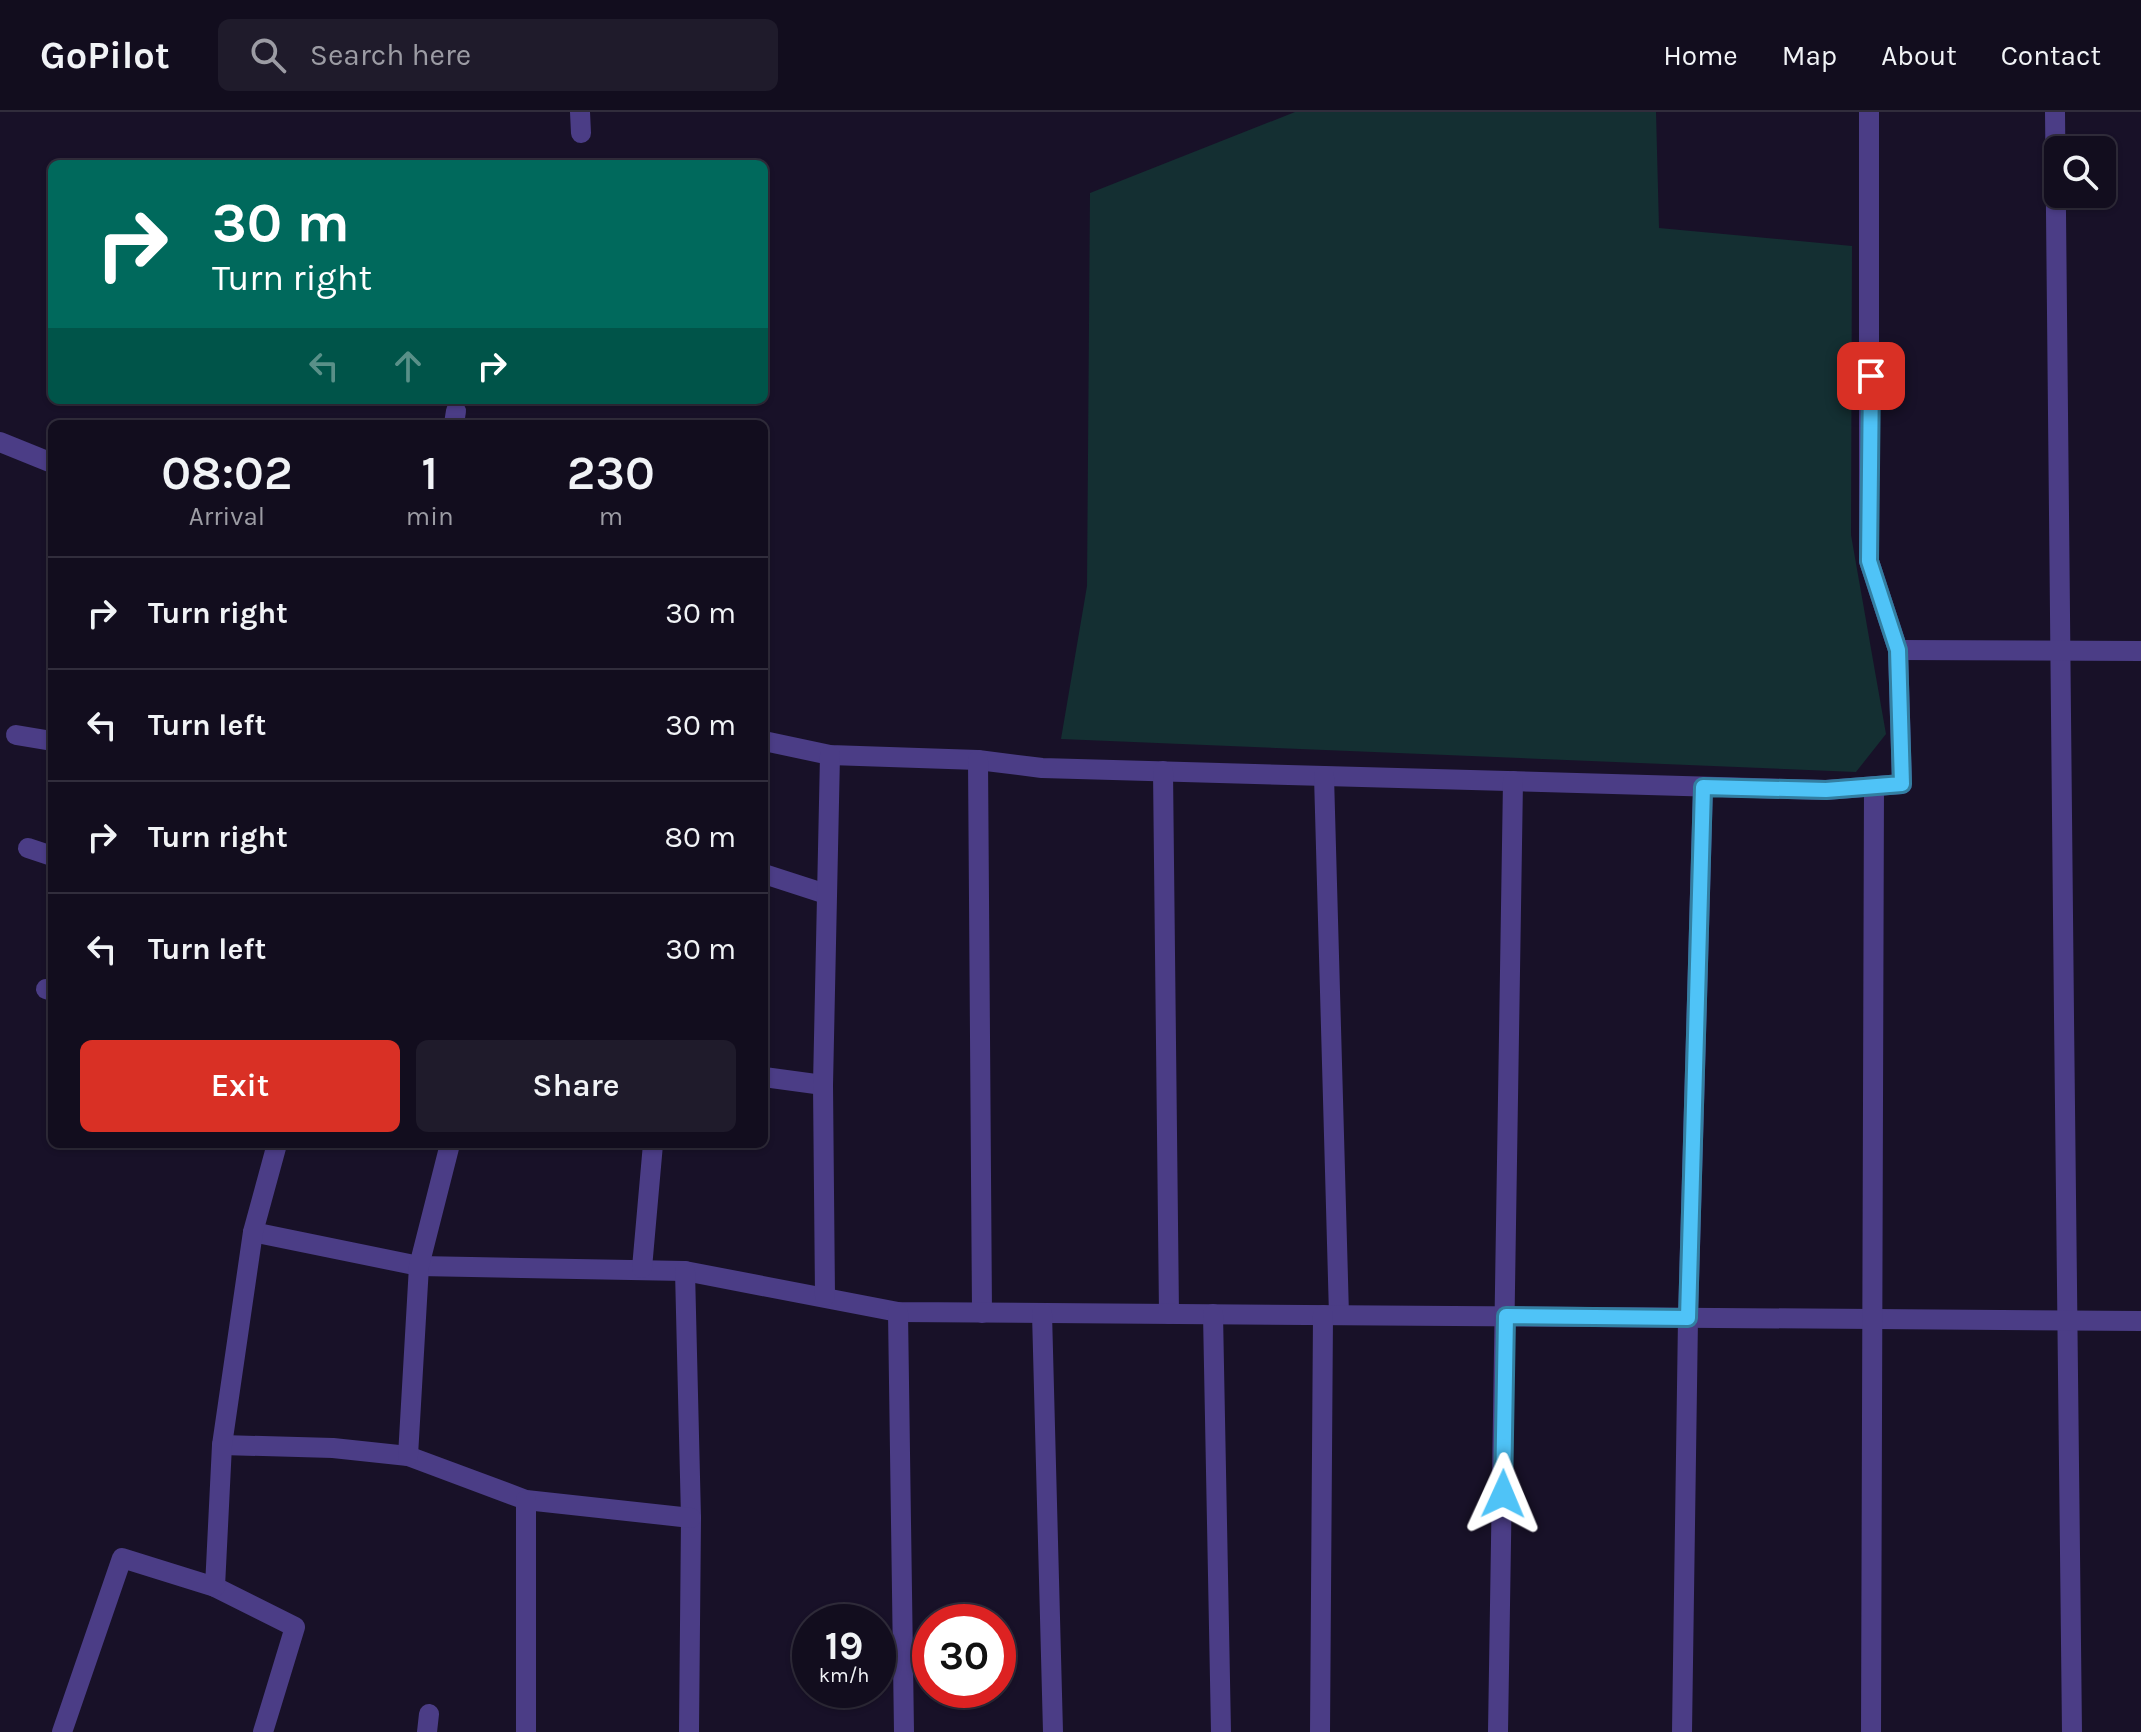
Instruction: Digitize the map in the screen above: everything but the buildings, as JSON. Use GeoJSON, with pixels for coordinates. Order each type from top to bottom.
{"type":"FeatureCollection","features":[{"type":"Feature","properties":{"kind":"street"},"geometry":{"type":"LineString","coordinates":[[768,742],[830,755],[978,760],[1042,768],[1826,790],[1902,784],[1898,650],[1869,561],[1869,112]]}},
{"type":"Feature","properties":{"kind":"street"},"geometry":{"type":"LineString","coordinates":[[2055,112],[2057,651],[2069,1320],[2072,1732]]}},
{"type":"Feature","properties":{"kind":"street"},"geometry":{"type":"LineString","coordinates":[[0,442],[48,461]]}},
{"type":"Feature","properties":{"kind":"street"},"geometry":{"type":"LineString","coordinates":[[1898,650],[2141,651]]}},
{"type":"Feature","properties":{"kind":"street"},"geometry":{"type":"LineString","coordinates":[[16,735],[48,740]]}},
{"type":"Feature","properties":{"kind":"street"},"geometry":{"type":"LineString","coordinates":[[825,1296],[823,1085],[830,755]]}},
{"type":"Feature","properties":{"kind":"street"},"geometry":{"type":"LineString","coordinates":[[978,760],[982,1313]]}},
{"type":"Feature","properties":{"kind":"street"},"geometry":{"type":"LineString","coordinates":[[1163,771],[1169,1314]]}},
{"type":"Feature","properties":{"kind":"street"},"geometry":{"type":"LineString","coordinates":[[1320,1732],[1331,1315],[1324,776]]}},
{"type":"Feature","properties":{"kind":"street"},"geometry":{"type":"LineString","coordinates":[[1498,1732],[1513,781]]}},
{"type":"Feature","properties":{"kind":"street"},"geometry":{"type":"LineString","coordinates":[[1871,1732],[1874,786]]}},
{"type":"Feature","properties":{"kind":"street"},"geometry":{"type":"LineString","coordinates":[[1682,1732],[1688,1318],[1703,787]]}},
{"type":"Feature","properties":{"kind":"street"},"geometry":{"type":"LineString","coordinates":[[28,848],[48,855]]}},
{"type":"Feature","properties":{"kind":"street"},"geometry":{"type":"LineString","coordinates":[[768,875],[826,894]]}},
{"type":"Feature","properties":{"kind":"street"},"geometry":{"type":"LineString","coordinates":[[768,1078],[823,1085]]}},
{"type":"Feature","properties":{"kind":"street"},"geometry":{"type":"LineString","coordinates":[[215,1587],[222,1445],[253,1232],[276,1148]]}},
{"type":"Feature","properties":{"kind":"street"},"geometry":{"type":"LineString","coordinates":[[408,1456],[419,1266],[449,1148]]}},
{"type":"Feature","properties":{"kind":"street"},"geometry":{"type":"LineString","coordinates":[[642,1268],[653,1148]]}},
{"type":"Feature","properties":{"kind":"street"},"geometry":{"type":"LineString","coordinates":[[253,1232],[419,1266],[685,1271],[898,1312],[2141,1321]]}},
{"type":"Feature","properties":{"kind":"street"},"geometry":{"type":"LineString","coordinates":[[685,1271],[691,1518],[689,1732]]}},
{"type":"Feature","properties":{"kind":"street"},"geometry":{"type":"LineString","coordinates":[[898,1312],[904,1732]]}},
{"type":"Feature","properties":{"kind":"street"},"geometry":{"type":"LineString","coordinates":[[1042,1313],[1053,1732]]}},
{"type":"Feature","properties":{"kind":"street"},"geometry":{"type":"LineString","coordinates":[[1213,1314],[1221,1732]]}},
{"type":"Feature","properties":{"kind":"street"},"geometry":{"type":"LineString","coordinates":[[222,1445],[333,1448],[408,1456],[526,1500],[691,1518]]}},
{"type":"Feature","properties":{"kind":"street"},"geometry":{"type":"LineString","coordinates":[[526,1500],[526,1732]]}},
{"type":"Feature","properties":{"kind":"street"},"geometry":{"type":"LineString","coordinates":[[62,1732],[122,1558],[215,1587],[295,1627],[263,1732]]}},
{"type":"Feature","properties":{"kind":"green space"},"geometry":{"type":"Polygon","coordinates":[[[1295,112],[1656,112],[1659,228],[1852,246],[1851,535],[1886,734],[1856,772],[1061,739],[1087,586],[1090,193],[1295,112]]]}},
{"type":"Feature","properties":{"kind":"route"},"geometry":{"type":"LineString","coordinates":[[1503,1494],[1506,1316],[1688,1318],[1703,787],[1826,790],[1902,784],[1898,650],[1869,561],[1871,376]]}}]}
